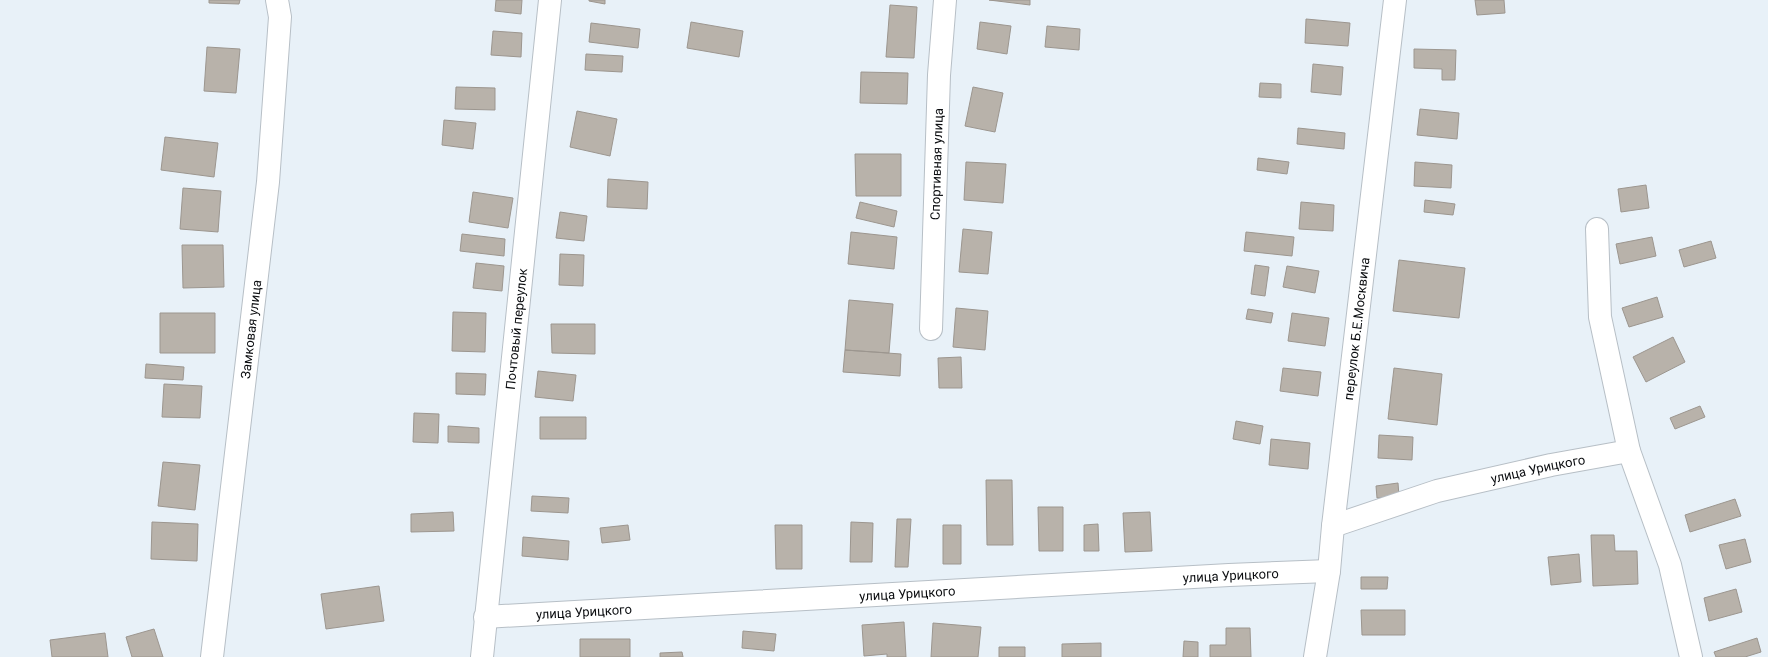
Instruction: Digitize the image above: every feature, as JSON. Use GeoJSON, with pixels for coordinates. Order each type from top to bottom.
{"type":"FeatureCollection","features":[{"type":"Feature","properties":{"kind":"street","name":"Замковая улица"},"geometry":{"type":"LineString","coordinates":[[212,657],[268,182],[280,17],[278,0]]}},
{"type":"Feature","properties":{"kind":"street","name":"Почтовый переулок"},"geometry":{"type":"LineString","coordinates":[[481,657],[550,0]]}},
{"type":"Feature","properties":{"kind":"street","name":"Спортивная улица"},"geometry":{"type":"LineString","coordinates":[[931,329],[939,75],[944,0]]}},
{"type":"Feature","properties":{"kind":"street","name":"переулок Б.Е.Москвича"},"geometry":{"type":"LineString","coordinates":[[1315,657],[1329,571],[1395,0]]}},
{"type":"Feature","properties":{"kind":"street"},"geometry":{"type":"LineString","coordinates":[[1597,229],[1600,317],[1629,450],[1670,565],[1691,657]]}},
{"type":"Feature","properties":{"kind":"street","name":"улица Урицкого"},"geometry":{"type":"LineString","coordinates":[[1333,526],[1437,492],[1551,465],[1629,450]]}},
{"type":"Feature","properties":{"kind":"street","name":"улица Урицкого"},"geometry":{"type":"LineString","coordinates":[[485,618],[1229,575],[1329,571]]}},
{"type":"Feature","properties":{"kind":"building"},"geometry":{"type":"Polygon","coordinates":[[[209,0],[240,0],[239,4],[209,3],[209,0]]]}},
{"type":"Feature","properties":{"kind":"building"},"geometry":{"type":"Polygon","coordinates":[[[496,0],[522,0],[521,14],[495,11],[496,0]]]}},
{"type":"Feature","properties":{"kind":"building"},"geometry":{"type":"Polygon","coordinates":[[[605,0],[605,4],[589,1],[605,0]]]}},
{"type":"Feature","properties":{"kind":"building"},"geometry":{"type":"Polygon","coordinates":[[[989,0],[1030,0],[1030,5],[989,0]]]}},
{"type":"Feature","properties":{"kind":"building"},"geometry":{"type":"Polygon","coordinates":[[[1475,0],[1504,0],[1505,13],[1477,15],[1475,0]]]}},
{"type":"Feature","properties":{"kind":"building"},"geometry":{"type":"Polygon","coordinates":[[[890,5],[917,7],[914,58],[886,57],[890,5]]]}},
{"type":"Feature","properties":{"kind":"building"},"geometry":{"type":"Polygon","coordinates":[[[1306,19],[1350,23],[1348,46],[1305,43],[1306,19]]]}},
{"type":"Feature","properties":{"kind":"building"},"geometry":{"type":"Polygon","coordinates":[[[691,22],[743,31],[739,57],[687,48],[691,22]]]}},
{"type":"Feature","properties":{"kind":"building"},"geometry":{"type":"Polygon","coordinates":[[[980,22],[1011,26],[1007,54],[977,49],[980,22]]]}},
{"type":"Feature","properties":{"kind":"building"},"geometry":{"type":"Polygon","coordinates":[[[591,23],[640,29],[638,48],[589,42],[591,23]]]}},
{"type":"Feature","properties":{"kind":"building"},"geometry":{"type":"Polygon","coordinates":[[[1047,26],[1080,29],[1079,50],[1045,47],[1047,26]]]}},
{"type":"Feature","properties":{"kind":"building"},"geometry":{"type":"Polygon","coordinates":[[[493,31],[522,33],[521,57],[491,55],[493,31]]]}},
{"type":"Feature","properties":{"kind":"building"},"geometry":{"type":"Polygon","coordinates":[[[207,47],[240,49],[236,93],[204,91],[207,47]]]}},
{"type":"Feature","properties":{"kind":"building"},"geometry":{"type":"Polygon","coordinates":[[[1414,49],[1456,50],[1455,80],[1442,80],[1442,69],[1414,68],[1414,49]]]}},
{"type":"Feature","properties":{"kind":"building"},"geometry":{"type":"Polygon","coordinates":[[[586,54],[623,56],[622,72],[585,70],[586,54]]]}},
{"type":"Feature","properties":{"kind":"building"},"geometry":{"type":"Polygon","coordinates":[[[1313,64],[1343,67],[1341,95],[1311,92],[1313,64]]]}},
{"type":"Feature","properties":{"kind":"building"},"geometry":{"type":"Polygon","coordinates":[[[861,72],[908,73],[907,104],[860,103],[861,72]]]}},
{"type":"Feature","properties":{"kind":"building"},"geometry":{"type":"Polygon","coordinates":[[[1260,83],[1281,84],[1281,98],[1259,97],[1260,83]]]}},
{"type":"Feature","properties":{"kind":"building"},"geometry":{"type":"Polygon","coordinates":[[[456,87],[495,88],[495,110],[455,109],[456,87]]]}},
{"type":"Feature","properties":{"kind":"building"},"geometry":{"type":"Polygon","coordinates":[[[973,87],[1003,93],[995,132],[965,126],[973,87]]]}},
{"type":"Feature","properties":{"kind":"building"},"geometry":{"type":"Polygon","coordinates":[[[1420,109],[1459,113],[1457,139],[1417,135],[1420,109]]]}},
{"type":"Feature","properties":{"kind":"building"},"geometry":{"type":"Polygon","coordinates":[[[577,111],[617,119],[610,156],[570,147],[577,111]]]}},
{"type":"Feature","properties":{"kind":"building"},"geometry":{"type":"Polygon","coordinates":[[[444,120],[476,123],[473,149],[442,145],[444,120]]]}},
{"type":"Feature","properties":{"kind":"building"},"geometry":{"type":"Polygon","coordinates":[[[1298,128],[1345,133],[1344,149],[1297,144],[1298,128]]]}},
{"type":"Feature","properties":{"kind":"building"},"geometry":{"type":"Polygon","coordinates":[[[165,137],[218,143],[214,177],[161,170],[165,137]]]}},
{"type":"Feature","properties":{"kind":"building"},"geometry":{"type":"Polygon","coordinates":[[[855,154],[901,154],[901,196],[856,196],[855,154]]]}},
{"type":"Feature","properties":{"kind":"building"},"geometry":{"type":"Polygon","coordinates":[[[1258,158],[1289,162],[1287,174],[1257,170],[1258,158]]]}},
{"type":"Feature","properties":{"kind":"building"},"geometry":{"type":"Polygon","coordinates":[[[966,162],[1006,164],[1003,203],[964,200],[966,162]]]}},
{"type":"Feature","properties":{"kind":"building"},"geometry":{"type":"Polygon","coordinates":[[[1415,162],[1452,165],[1451,188],[1414,186],[1415,162]]]}},
{"type":"Feature","properties":{"kind":"building"},"geometry":{"type":"Polygon","coordinates":[[[608,179],[648,182],[647,209],[607,207],[608,179]]]}},
{"type":"Feature","properties":{"kind":"building"},"geometry":{"type":"Polygon","coordinates":[[[1646,185],[1649,208],[1621,212],[1618,189],[1646,185]]]}},
{"type":"Feature","properties":{"kind":"building"},"geometry":{"type":"Polygon","coordinates":[[[183,188],[221,191],[218,232],[180,229],[183,188]]]}},
{"type":"Feature","properties":{"kind":"building"},"geometry":{"type":"Polygon","coordinates":[[[473,192],[513,198],[508,228],[469,222],[473,192]]]}},
{"type":"Feature","properties":{"kind":"building"},"geometry":{"type":"Polygon","coordinates":[[[1425,200],[1455,204],[1453,215],[1424,212],[1425,200]]]}},
{"type":"Feature","properties":{"kind":"building"},"geometry":{"type":"Polygon","coordinates":[[[860,202],[897,211],[894,227],[856,218],[860,202]]]}},
{"type":"Feature","properties":{"kind":"building"},"geometry":{"type":"Polygon","coordinates":[[[1301,202],[1334,205],[1333,231],[1299,229],[1301,202]]]}},
{"type":"Feature","properties":{"kind":"building"},"geometry":{"type":"Polygon","coordinates":[[[560,212],[587,216],[584,241],[556,238],[560,212]]]}},
{"type":"Feature","properties":{"kind":"building"},"geometry":{"type":"Polygon","coordinates":[[[963,229],[992,232],[988,274],[959,272],[963,229]]]}},
{"type":"Feature","properties":{"kind":"building"},"geometry":{"type":"Polygon","coordinates":[[[851,232],[897,237],[894,269],[848,264],[851,232]]]}},
{"type":"Feature","properties":{"kind":"building"},"geometry":{"type":"Polygon","coordinates":[[[1246,232],[1294,237],[1292,256],[1244,251],[1246,232]]]}},
{"type":"Feature","properties":{"kind":"building"},"geometry":{"type":"Polygon","coordinates":[[[462,234],[505,239],[504,256],[460,251],[462,234]]]}},
{"type":"Feature","properties":{"kind":"building"},"geometry":{"type":"Polygon","coordinates":[[[1652,237],[1656,256],[1620,264],[1616,244],[1652,237]]]}},
{"type":"Feature","properties":{"kind":"building"},"geometry":{"type":"Polygon","coordinates":[[[1711,241],[1716,258],[1684,267],[1679,250],[1711,241]]]}},
{"type":"Feature","properties":{"kind":"building"},"geometry":{"type":"Polygon","coordinates":[[[182,245],[223,245],[224,287],[183,288],[182,245]]]}},
{"type":"Feature","properties":{"kind":"building"},"geometry":{"type":"Polygon","coordinates":[[[560,254],[584,255],[583,286],[559,285],[560,254]]]}},
{"type":"Feature","properties":{"kind":"building"},"geometry":{"type":"Polygon","coordinates":[[[1399,260],[1465,268],[1459,318],[1393,311],[1399,260]]]}},
{"type":"Feature","properties":{"kind":"building"},"geometry":{"type":"Polygon","coordinates":[[[476,263],[504,266],[502,291],[473,288],[476,263]]]}},
{"type":"Feature","properties":{"kind":"building"},"geometry":{"type":"Polygon","coordinates":[[[1255,265],[1269,267],[1265,296],[1251,294],[1255,265]]]}},
{"type":"Feature","properties":{"kind":"building"},"geometry":{"type":"Polygon","coordinates":[[[1287,266],[1319,271],[1315,293],[1283,287],[1287,266]]]}},
{"type":"Feature","properties":{"kind":"building"},"geometry":{"type":"Polygon","coordinates":[[[1657,297],[1663,317],[1629,327],[1622,308],[1657,297]]]}},
{"type":"Feature","properties":{"kind":"building"},"geometry":{"type":"Polygon","coordinates":[[[849,300],[893,304],[889,353],[845,350],[849,300]]]}},
{"type":"Feature","properties":{"kind":"building"},"geometry":{"type":"Polygon","coordinates":[[[956,308],[988,311],[985,350],[953,347],[956,308]]]}},
{"type":"Feature","properties":{"kind":"building"},"geometry":{"type":"Polygon","coordinates":[[[1248,309],[1273,313],[1271,323],[1246,319],[1248,309]]]}},
{"type":"Feature","properties":{"kind":"building"},"geometry":{"type":"Polygon","coordinates":[[[453,312],[486,313],[485,352],[452,351],[453,312]]]}},
{"type":"Feature","properties":{"kind":"building"},"geometry":{"type":"Polygon","coordinates":[[[160,313],[215,313],[215,353],[160,353],[160,313]]]}},
{"type":"Feature","properties":{"kind":"building"},"geometry":{"type":"Polygon","coordinates":[[[1292,313],[1329,318],[1325,346],[1288,341],[1292,313]]]}},
{"type":"Feature","properties":{"kind":"building"},"geometry":{"type":"Polygon","coordinates":[[[551,324],[595,324],[595,354],[552,353],[551,324]]]}},
{"type":"Feature","properties":{"kind":"building"},"geometry":{"type":"Polygon","coordinates":[[[1673,337],[1685,362],[1646,382],[1633,357],[1673,337]]]}},
{"type":"Feature","properties":{"kind":"building"},"geometry":{"type":"Polygon","coordinates":[[[845,350],[901,354],[900,376],[843,372],[845,350]]]}},
{"type":"Feature","properties":{"kind":"building"},"geometry":{"type":"Polygon","coordinates":[[[961,357],[962,388],[939,388],[938,358],[961,357]]]}},
{"type":"Feature","properties":{"kind":"building"},"geometry":{"type":"Polygon","coordinates":[[[146,364],[184,367],[183,380],[145,378],[146,364]]]}},
{"type":"Feature","properties":{"kind":"building"},"geometry":{"type":"Polygon","coordinates":[[[1283,368],[1321,372],[1318,396],[1280,391],[1283,368]]]}},
{"type":"Feature","properties":{"kind":"building"},"geometry":{"type":"Polygon","coordinates":[[[1394,368],[1442,374],[1437,425],[1388,419],[1394,368]]]}},
{"type":"Feature","properties":{"kind":"building"},"geometry":{"type":"Polygon","coordinates":[[[538,371],[576,375],[573,401],[535,397],[538,371]]]}},
{"type":"Feature","properties":{"kind":"building"},"geometry":{"type":"Polygon","coordinates":[[[456,373],[486,374],[485,395],[456,394],[456,373]]]}},
{"type":"Feature","properties":{"kind":"building"},"geometry":{"type":"Polygon","coordinates":[[[164,384],[202,386],[200,418],[162,417],[164,384]]]}},
{"type":"Feature","properties":{"kind":"building"},"geometry":{"type":"Polygon","coordinates":[[[1700,406],[1705,417],[1675,429],[1670,418],[1700,406]]]}},
{"type":"Feature","properties":{"kind":"building"},"geometry":{"type":"Polygon","coordinates":[[[414,413],[439,414],[438,443],[413,442],[414,413]]]}},
{"type":"Feature","properties":{"kind":"building"},"geometry":{"type":"Polygon","coordinates":[[[540,417],[586,417],[586,439],[540,439],[540,417]]]}},
{"type":"Feature","properties":{"kind":"building"},"geometry":{"type":"Polygon","coordinates":[[[1236,421],[1263,426],[1260,444],[1233,439],[1236,421]]]}},
{"type":"Feature","properties":{"kind":"building"},"geometry":{"type":"Polygon","coordinates":[[[448,426],[479,428],[479,443],[448,442],[448,426]]]}},
{"type":"Feature","properties":{"kind":"building"},"geometry":{"type":"Polygon","coordinates":[[[1379,435],[1413,437],[1412,460],[1378,458],[1379,435]]]}},
{"type":"Feature","properties":{"kind":"building"},"geometry":{"type":"Polygon","coordinates":[[[1271,439],[1310,443],[1308,469],[1269,465],[1271,439]]]}},
{"type":"Feature","properties":{"kind":"building"},"geometry":{"type":"Polygon","coordinates":[[[163,462],[200,465],[195,510],[158,506],[163,462]]]}},
{"type":"Feature","properties":{"kind":"building"},"geometry":{"type":"Polygon","coordinates":[[[986,480],[1012,480],[1013,545],[987,545],[986,480]]]}},
{"type":"Feature","properties":{"kind":"building"},"geometry":{"type":"Polygon","coordinates":[[[1398,483],[1399,496],[1377,498],[1376,486],[1398,483]]]}},
{"type":"Feature","properties":{"kind":"building"},"geometry":{"type":"Polygon","coordinates":[[[532,496],[569,498],[568,513],[531,511],[532,496]]]}},
{"type":"Feature","properties":{"kind":"building"},"geometry":{"type":"Polygon","coordinates":[[[1735,499],[1741,516],[1690,532],[1685,515],[1735,499]]]}},
{"type":"Feature","properties":{"kind":"building"},"geometry":{"type":"Polygon","coordinates":[[[1038,507],[1063,507],[1063,551],[1039,551],[1038,507]]]}},
{"type":"Feature","properties":{"kind":"building"},"geometry":{"type":"Polygon","coordinates":[[[453,512],[454,531],[411,532],[411,514],[453,512]]]}},
{"type":"Feature","properties":{"kind":"building"},"geometry":{"type":"Polygon","coordinates":[[[1150,512],[1152,551],[1125,552],[1123,513],[1150,512]]]}},
{"type":"Feature","properties":{"kind":"building"},"geometry":{"type":"Polygon","coordinates":[[[897,519],[911,519],[908,567],[895,567],[897,519]]]}},
{"type":"Feature","properties":{"kind":"building"},"geometry":{"type":"Polygon","coordinates":[[[152,522],[198,524],[197,561],[151,559],[152,522]]]}},
{"type":"Feature","properties":{"kind":"building"},"geometry":{"type":"Polygon","coordinates":[[[851,522],[873,523],[872,562],[850,562],[851,522]]]}},
{"type":"Feature","properties":{"kind":"building"},"geometry":{"type":"Polygon","coordinates":[[[1098,524],[1099,551],[1084,551],[1084,525],[1098,524]]]}},
{"type":"Feature","properties":{"kind":"building"},"geometry":{"type":"Polygon","coordinates":[[[628,525],[630,540],[602,543],[600,528],[628,525]]]}},
{"type":"Feature","properties":{"kind":"building"},"geometry":{"type":"Polygon","coordinates":[[[775,525],[802,525],[802,569],[776,569],[775,525]]]}},
{"type":"Feature","properties":{"kind":"building"},"geometry":{"type":"Polygon","coordinates":[[[943,525],[961,525],[961,564],[943,564],[943,525]]]}},
{"type":"Feature","properties":{"kind":"building"},"geometry":{"type":"Polygon","coordinates":[[[1591,535],[1614,535],[1615,551],[1637,551],[1638,584],[1593,586],[1591,535]]]}},
{"type":"Feature","properties":{"kind":"building"},"geometry":{"type":"Polygon","coordinates":[[[523,537],[569,541],[568,560],[522,556],[523,537]]]}},
{"type":"Feature","properties":{"kind":"building"},"geometry":{"type":"Polygon","coordinates":[[[1745,539],[1751,562],[1726,569],[1719,545],[1745,539]]]}},
{"type":"Feature","properties":{"kind":"building"},"geometry":{"type":"Polygon","coordinates":[[[1579,554],[1581,582],[1551,585],[1548,557],[1579,554]]]}},
{"type":"Feature","properties":{"kind":"building"},"geometry":{"type":"Polygon","coordinates":[[[1361,577],[1388,577],[1387,589],[1361,589],[1361,577]]]}},
{"type":"Feature","properties":{"kind":"building"},"geometry":{"type":"Polygon","coordinates":[[[379,586],[384,621],[326,629],[321,594],[379,586]]]}},
{"type":"Feature","properties":{"kind":"building"},"geometry":{"type":"Polygon","coordinates":[[[1736,589],[1742,612],[1709,621],[1704,598],[1736,589]]]}},
{"type":"Feature","properties":{"kind":"building"},"geometry":{"type":"Polygon","coordinates":[[[1361,610],[1405,610],[1405,635],[1362,635],[1361,610]]]}},
{"type":"Feature","properties":{"kind":"building"},"geometry":{"type":"Polygon","coordinates":[[[904,622],[906,657],[887,657],[887,654],[864,656],[862,625],[904,622]]]}},
{"type":"Feature","properties":{"kind":"building"},"geometry":{"type":"Polygon","coordinates":[[[933,623],[981,627],[978,657],[931,657],[933,623]]]}},
{"type":"Feature","properties":{"kind":"building"},"geometry":{"type":"Polygon","coordinates":[[[1226,628],[1250,628],[1251,657],[1210,657],[1210,645],[1226,645],[1226,628]]]}},
{"type":"Feature","properties":{"kind":"building"},"geometry":{"type":"Polygon","coordinates":[[[154,629],[163,657],[132,657],[126,637],[154,629]]]}},
{"type":"Feature","properties":{"kind":"building"},"geometry":{"type":"Polygon","coordinates":[[[743,631],[776,634],[774,651],[742,648],[743,631]]]}},
{"type":"Feature","properties":{"kind":"building"},"geometry":{"type":"Polygon","coordinates":[[[105,633],[108,657],[52,657],[50,640],[105,633]]]}},
{"type":"Feature","properties":{"kind":"building"},"geometry":{"type":"Polygon","coordinates":[[[1757,638],[1761,652],[1745,657],[1716,657],[1714,652],[1757,638]]]}},
{"type":"Feature","properties":{"kind":"building"},"geometry":{"type":"Polygon","coordinates":[[[580,639],[630,639],[630,657],[580,657],[580,639]]]}},
{"type":"Feature","properties":{"kind":"building"},"geometry":{"type":"Polygon","coordinates":[[[1184,641],[1198,642],[1198,657],[1183,657],[1184,641]]]}},
{"type":"Feature","properties":{"kind":"building"},"geometry":{"type":"Polygon","coordinates":[[[1101,643],[1101,657],[1062,657],[1062,644],[1101,643]]]}},
{"type":"Feature","properties":{"kind":"building"},"geometry":{"type":"Polygon","coordinates":[[[999,647],[1025,647],[1025,657],[999,657],[999,647]]]}},
{"type":"Feature","properties":{"kind":"building"},"geometry":{"type":"Polygon","coordinates":[[[682,652],[683,657],[660,657],[660,653],[682,652]]]}}]}
